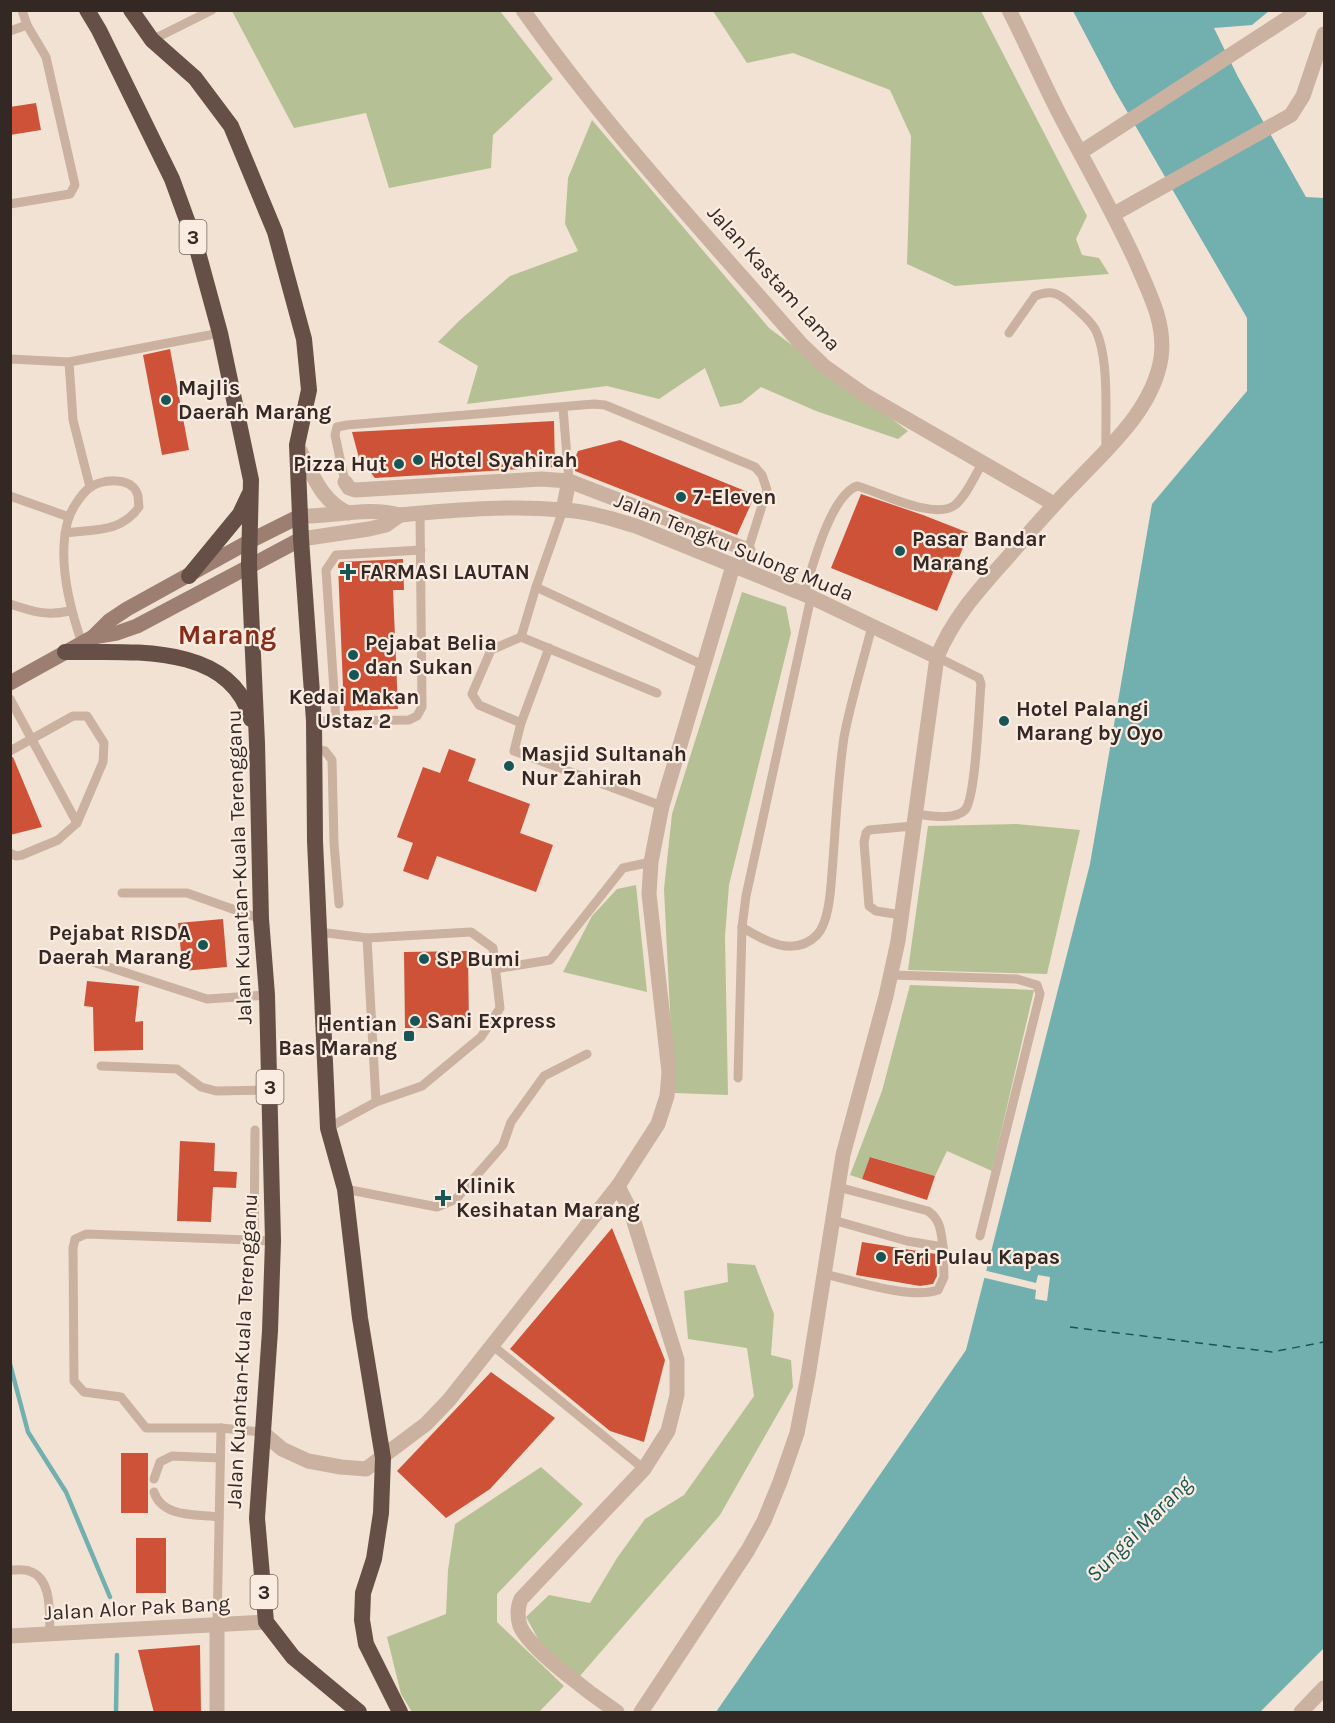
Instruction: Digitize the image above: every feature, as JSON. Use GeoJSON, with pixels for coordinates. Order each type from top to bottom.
{"type":"FeatureCollection","features":[{"type":"Feature","properties":{"kind":"highway","name":"Jalan Kuantan-Kuala Terengganu"},"geometry":{"type":"LineString","coordinates":[[87,10],[172,179],[195,244],[220,333],[250,480],[249,565],[257,743],[261,919],[267,995],[273,1240],[270,1331],[257,1518],[266,1622]]}},
{"type":"Feature","properties":{"kind":"highway"},"geometry":{"type":"LineString","coordinates":[[131,10],[152,40],[195,78],[231,126],[275,232],[304,339],[309,390],[297,445],[314,721],[315,841],[328,1128],[345,1189],[360,1318],[382,1458],[381,1513],[374,1559],[363,1593],[362,1620],[366,1644],[400,1713]]}},
{"type":"Feature","properties":{"kind":"highway"},"geometry":{"type":"LineString","coordinates":[[189,576],[240,514],[248,497],[250,480]]}},
{"type":"Feature","properties":{"kind":"highway"},"geometry":{"type":"LineString","coordinates":[[65,652],[157,654],[186,659],[216,671],[231,683],[245,701],[257,743]]}},
{"type":"Feature","properties":{"kind":"highway","name":"3"},"geometry":{"type":"LineString","coordinates":[[266,1622],[293,1657],[359,1713]]}},
{"type":"Feature","properties":{"kind":"main road"},"geometry":{"type":"LineString","coordinates":[[10,683],[87,640],[127,609],[300,516]]}},
{"type":"Feature","properties":{"kind":"main road"},"geometry":{"type":"LineString","coordinates":[[87,640],[137,626],[301,539]]}},
{"type":"Feature","properties":{"kind":"street","name":"Jalan Kastam Lama"},"geometry":{"type":"LineString","coordinates":[[523,10],[560,63],[673,198],[801,344],[824,366],[865,394],[1054,504]]}},
{"type":"Feature","properties":{"kind":"street"},"geometry":{"type":"LineString","coordinates":[[641,1713],[748,1550],[764,1521],[799,1425],[843,1155],[891,975],[938,657],[953,624],[970,601],[1054,504],[1133,419],[1156,378],[1161,356],[1162,334],[1158,314],[1114,214],[1063,121],[1009,10]]}},
{"type":"Feature","properties":{"kind":"street"},"geometry":{"type":"LineString","coordinates":[[1081,152],[1300,10]]}},
{"type":"Feature","properties":{"kind":"street"},"geometry":{"type":"LineString","coordinates":[[1114,214],[1291,115],[1298,107],[1324,34]]}},
{"type":"Feature","properties":{"kind":"street"},"geometry":{"type":"LineString","coordinates":[[297,445],[322,493],[337,508],[349,513]]}},
{"type":"Feature","properties":{"kind":"street"},"geometry":{"type":"LineString","coordinates":[[345,482],[349,488],[356,490],[541,478],[569,481],[748,550]]}},
{"type":"Feature","properties":{"kind":"street"},"geometry":{"type":"LineString","coordinates":[[563,510],[569,481]]}},
{"type":"Feature","properties":{"kind":"street","name":"Jalan Tengku Sulong Muda"},"geometry":{"type":"LineString","coordinates":[[300,516],[386,511],[400,515],[495,509],[563,510],[607,517],[636,526],[807,596],[938,657]]}},
{"type":"Feature","properties":{"kind":"street","name":"Jalan Tengku Sulong Muda"},"geometry":{"type":"LineString","coordinates":[[301,539],[386,525],[400,515]]}},
{"type":"Feature","properties":{"kind":"street"},"geometry":{"type":"LineString","coordinates":[[262,1432],[282,1449],[308,1461],[366,1469],[382,1458],[433,1417],[449,1400],[618,1186],[658,1124],[667,1096],[669,1072],[650,894],[651,862],[662,806],[703,664],[737,568]]}},
{"type":"Feature","properties":{"kind":"street"},"geometry":{"type":"LineString","coordinates":[[617,1713],[587,1692],[528,1638],[521,1627],[518,1607],[521,1599],[644,1469],[668,1431],[677,1395],[677,1359],[631,1212],[618,1186]]}},
{"type":"Feature","properties":{"kind":"street","name":"Jalan Alor Pak Bang"},"geometry":{"type":"LineString","coordinates":[[10,1636],[266,1622]]}},
{"type":"Feature","properties":{"kind":"street"},"geometry":{"type":"LineString","coordinates":[[216,1626],[217,1713]]}},
{"type":"Feature","properties":{"kind":"street"},"geometry":{"type":"LineString","coordinates":[[1301,1713],[1324,1688]]}},
{"type":"Feature","properties":{"kind":"lane"},"geometry":{"type":"LineString","coordinates":[[10,204],[70,194],[75,185],[46,57],[27,25],[22,10]]}},
{"type":"Feature","properties":{"kind":"lane"},"geometry":{"type":"LineString","coordinates":[[152,40],[212,10]]}},
{"type":"Feature","properties":{"kind":"lane"},"geometry":{"type":"LineString","coordinates":[[10,31],[27,25]]}},
{"type":"Feature","properties":{"kind":"lane"},"geometry":{"type":"LineString","coordinates":[[1010,333],[1035,296],[1042,293],[1056,292],[1085,316],[1094,328],[1102,355],[1106,450]]}},
{"type":"Feature","properties":{"kind":"lane"},"geometry":{"type":"LineString","coordinates":[[10,358],[69,362],[220,333]]}},
{"type":"Feature","properties":{"kind":"lane"},"geometry":{"type":"LineString","coordinates":[[69,362],[73,420],[90,487]]}},
{"type":"Feature","properties":{"kind":"lane"},"geometry":{"type":"LineString","coordinates":[[345,482],[335,435],[337,427],[594,404],[605,405],[755,467],[762,475],[767,490],[748,550],[737,568]]}},
{"type":"Feature","properties":{"kind":"lane"},"geometry":{"type":"LineString","coordinates":[[563,408],[569,481]]}},
{"type":"Feature","properties":{"kind":"lane"},"geometry":{"type":"LineString","coordinates":[[738,1078],[742,927],[746,896],[807,596],[829,521],[850,489],[857,486],[913,507],[945,509],[953,506],[960,500],[983,462]]}},
{"type":"Feature","properties":{"kind":"lane"},"geometry":{"type":"LineString","coordinates":[[65,533],[119,526],[132,517],[139,507],[137,492],[126,482],[107,481],[90,487],[81,496],[69,518],[65,533],[64,558],[70,611],[87,640]]}},
{"type":"Feature","properties":{"kind":"lane"},"geometry":{"type":"LineString","coordinates":[[10,496],[69,518]]}},
{"type":"Feature","properties":{"kind":"lane"},"geometry":{"type":"LineString","coordinates":[[521,638],[563,510]]}},
{"type":"Feature","properties":{"kind":"lane"},"geometry":{"type":"LineString","coordinates":[[314,721],[409,720],[417,716],[422,707],[420,513]]}},
{"type":"Feature","properties":{"kind":"lane"},"geometry":{"type":"LineString","coordinates":[[336,721],[326,570],[336,555],[420,550]]}},
{"type":"Feature","properties":{"kind":"lane"},"geometry":{"type":"LineString","coordinates":[[536,587],[703,664]]}},
{"type":"Feature","properties":{"kind":"lane"},"geometry":{"type":"LineString","coordinates":[[10,604],[42,614],[70,611]]}},
{"type":"Feature","properties":{"kind":"lane"},"geometry":{"type":"LineString","coordinates":[[742,927],[773,945],[796,946],[804,944],[822,927],[830,888],[845,734],[872,626]]}},
{"type":"Feature","properties":{"kind":"lane"},"geometry":{"type":"LineString","coordinates":[[521,723],[479,705],[472,694],[491,650],[521,638],[657,693]]}},
{"type":"Feature","properties":{"kind":"lane"},"geometry":{"type":"LineString","coordinates":[[549,648],[521,723],[514,751],[662,806]]}},
{"type":"Feature","properties":{"kind":"lane"},"geometry":{"type":"LineString","coordinates":[[901,915],[876,911],[869,906],[866,833],[875,828],[914,820],[952,816],[965,809],[970,801],[981,684],[976,675],[938,657]]}},
{"type":"Feature","properties":{"kind":"lane"},"geometry":{"type":"LineString","coordinates":[[10,699],[77,823]]}},
{"type":"Feature","properties":{"kind":"lane"},"geometry":{"type":"LineString","coordinates":[[10,751],[73,716],[79,715],[87,716],[104,743],[103,762],[77,823],[58,840],[22,855],[16,856],[10,853]]}},
{"type":"Feature","properties":{"kind":"lane"},"geometry":{"type":"LineString","coordinates":[[315,749],[325,751],[332,760],[334,843],[339,903]]}},
{"type":"Feature","properties":{"kind":"lane"},"geometry":{"type":"LineString","coordinates":[[315,841],[334,843]]}},
{"type":"Feature","properties":{"kind":"lane"},"geometry":{"type":"LineString","coordinates":[[495,969],[550,960],[623,868],[651,862]]}},
{"type":"Feature","properties":{"kind":"lane"},"geometry":{"type":"LineString","coordinates":[[122,893],[187,893],[261,919]]}},
{"type":"Feature","properties":{"kind":"lane"},"geometry":{"type":"LineString","coordinates":[[319,932],[367,938],[471,932],[493,948],[500,1008],[481,1037],[422,1086],[376,1102],[328,1128]]}},
{"type":"Feature","properties":{"kind":"lane"},"geometry":{"type":"LineString","coordinates":[[367,938],[376,1102]]}},
{"type":"Feature","properties":{"kind":"lane"},"geometry":{"type":"LineString","coordinates":[[90,961],[207,999],[267,995]]}},
{"type":"Feature","properties":{"kind":"lane"},"geometry":{"type":"LineString","coordinates":[[891,975],[1017,979],[1037,985],[1040,994],[980,1236]]}},
{"type":"Feature","properties":{"kind":"lane"},"geometry":{"type":"LineString","coordinates":[[345,1189],[437,1207],[456,1199],[503,1145],[511,1122],[544,1076],[587,1054]]}},
{"type":"Feature","properties":{"kind":"lane"},"geometry":{"type":"LineString","coordinates":[[101,1066],[177,1069],[201,1087],[216,1091],[270,1090]]}},
{"type":"Feature","properties":{"kind":"lane"},"geometry":{"type":"LineString","coordinates":[[255,1130],[255,1240]]}},
{"type":"Feature","properties":{"kind":"lane"},"geometry":{"type":"LineString","coordinates":[[824,1274],[899,1291],[921,1293],[938,1290],[944,1277],[943,1247],[939,1222],[935,1216],[928,1211],[838,1187]]}},
{"type":"Feature","properties":{"kind":"lane"},"geometry":{"type":"LineString","coordinates":[[833,1220],[943,1247]]}},
{"type":"Feature","properties":{"kind":"lane"},"geometry":{"type":"LineString","coordinates":[[262,1432],[221,1428],[146,1428],[121,1397],[84,1392],[74,1381],[73,1248],[75,1239],[86,1234],[273,1240]]}},
{"type":"Feature","properties":{"kind":"lane"},"geometry":{"type":"LineString","coordinates":[[492,1346],[644,1469]]}},
{"type":"Feature","properties":{"kind":"lane"},"geometry":{"type":"LineString","coordinates":[[216,1626],[221,1428]]}},
{"type":"Feature","properties":{"kind":"lane"},"geometry":{"type":"LineString","coordinates":[[154,1479],[160,1462],[172,1456],[220,1458]]}},
{"type":"Feature","properties":{"kind":"lane"},"geometry":{"type":"LineString","coordinates":[[154,1492],[162,1507],[172,1511],[219,1517]]}},
{"type":"Feature","properties":{"kind":"lane"},"geometry":{"type":"LineString","coordinates":[[10,1570],[28,1570],[43,1581],[47,1591],[50,1634]]}},
{"type":"Feature","properties":{"kind":"green space"},"geometry":{"type":"Polygon","coordinates":[[[232,11],[500,11],[553,79],[493,135],[491,168],[389,188],[366,113],[294,128],[232,11]]]}},
{"type":"Feature","properties":{"kind":"green space"},"geometry":{"type":"Polygon","coordinates":[[[713,11],[981,11],[1087,216],[1076,239],[1082,255],[1099,258],[1109,274],[955,286],[907,264],[911,136],[890,90],[793,53],[747,63],[713,11]]]}},
{"type":"Feature","properties":{"kind":"green space"},"geometry":{"type":"Polygon","coordinates":[[[592,120],[769,328],[908,431],[898,439],[816,411],[761,387],[741,403],[720,407],[705,368],[659,399],[607,386],[467,404],[478,366],[438,342],[510,276],[578,251],[565,224],[568,178],[592,120]]]}},
{"type":"Feature","properties":{"kind":"green space"},"geometry":{"type":"Polygon","coordinates":[[[742,592],[786,607],[791,633],[729,885],[725,936],[728,1095],[674,1093],[664,889],[672,814],[742,592]]]}},
{"type":"Feature","properties":{"kind":"green space"},"geometry":{"type":"Polygon","coordinates":[[[1017,824],[1080,830],[1047,974],[908,970],[928,826],[1017,824]]]}},
{"type":"Feature","properties":{"kind":"green space"},"geometry":{"type":"Polygon","coordinates":[[[636,885],[647,992],[563,972],[592,916],[617,889],[636,885]]]}},
{"type":"Feature","properties":{"kind":"green space"},"geometry":{"type":"Polygon","coordinates":[[[910,985],[1034,990],[992,1171],[947,1151],[935,1176],[871,1157],[862,1179],[850,1175],[882,1091],[910,985]]]}},
{"type":"Feature","properties":{"kind":"green space"},"geometry":{"type":"Polygon","coordinates":[[[727,1263],[755,1265],[774,1314],[771,1355],[791,1360],[793,1387],[720,1515],[579,1677],[542,1646],[526,1617],[549,1595],[590,1603],[617,1558],[645,1519],[684,1495],[754,1396],[747,1348],[688,1339],[684,1291],[728,1282],[727,1263]]]}},
{"type":"Feature","properties":{"kind":"green space"},"geometry":{"type":"Polygon","coordinates":[[[541,1467],[583,1504],[497,1594],[497,1622],[564,1686],[539,1712],[412,1712],[401,1694],[387,1637],[446,1614],[448,1570],[455,1524],[541,1467]]]}},
{"type":"Feature","properties":{"kind":"water","name":"Sungai Marang"},"geometry":{"type":"Polygon","coordinates":[[[1073,11],[1269,11],[1252,25],[1214,28],[1238,77],[1306,197],[1324,198],[1324,1648],[1260,1712],[716,1712],[966,1350],[1090,864],[1152,504],[1247,391],[1247,318],[1114,89],[1073,11]]]}},
{"type":"Feature","properties":{"kind":"pier"},"geometry":{"type":"Polygon","coordinates":[[[983,1270],[1036,1283],[1038,1275],[1050,1277],[1047,1301],[1035,1299],[1036,1290],[981,1277],[983,1270]]]}},
{"type":"Feature","properties":{"kind":"building"},"geometry":{"type":"Polygon","coordinates":[[[36,103],[41,130],[10,135],[10,107],[36,103]]]}},
{"type":"Feature","properties":{"kind":"building","name":"Majlis Daerah Marang"},"geometry":{"type":"Polygon","coordinates":[[[170,349],[189,450],[162,455],[143,355],[170,349]]]}},
{"type":"Feature","properties":{"kind":"building"},"geometry":{"type":"Polygon","coordinates":[[[554,421],[555,467],[375,478],[359,458],[352,432],[554,421]]]}},
{"type":"Feature","properties":{"kind":"building"},"geometry":{"type":"Polygon","coordinates":[[[620,440],[755,495],[737,535],[575,471],[574,460],[578,451],[620,440]]]}},
{"type":"Feature","properties":{"kind":"building","name":"Pasar Bandar Marang"},"geometry":{"type":"Polygon","coordinates":[[[861,494],[969,533],[937,611],[831,568],[861,494]]]}},
{"type":"Feature","properties":{"kind":"building"},"geometry":{"type":"Polygon","coordinates":[[[403,559],[404,590],[393,590],[398,709],[344,711],[338,565],[340,562],[403,559]]]}},
{"type":"Feature","properties":{"kind":"building"},"geometry":{"type":"Polygon","coordinates":[[[449,749],[476,759],[468,781],[530,804],[520,833],[553,845],[536,892],[437,856],[428,880],[403,871],[413,843],[397,837],[423,767],[440,773],[449,749]]]}},
{"type":"Feature","properties":{"kind":"building"},"geometry":{"type":"Polygon","coordinates":[[[13,757],[42,827],[10,835],[10,758],[13,757]]]}},
{"type":"Feature","properties":{"kind":"building","name":"Pejabat RISDA Daerah Marang"},"geometry":{"type":"Polygon","coordinates":[[[223,919],[227,967],[183,971],[178,923],[223,919]]]}},
{"type":"Feature","properties":{"kind":"building"},"geometry":{"type":"Polygon","coordinates":[[[468,951],[469,1028],[405,1028],[404,952],[468,951]]]}},
{"type":"Feature","properties":{"kind":"building"},"geometry":{"type":"Polygon","coordinates":[[[87,981],[139,986],[135,1022],[143,1021],[143,1050],[94,1051],[93,1007],[84,1006],[87,981]]]}},
{"type":"Feature","properties":{"kind":"building"},"geometry":{"type":"Polygon","coordinates":[[[180,1141],[215,1143],[214,1171],[237,1172],[236,1188],[213,1187],[211,1222],[177,1221],[180,1141]]]}},
{"type":"Feature","properties":{"kind":"building"},"geometry":{"type":"Polygon","coordinates":[[[870,1157],[935,1176],[927,1200],[862,1179],[870,1157]]]}},
{"type":"Feature","properties":{"kind":"building"},"geometry":{"type":"Polygon","coordinates":[[[612,1228],[665,1360],[644,1442],[610,1431],[510,1349],[612,1228]]]}},
{"type":"Feature","properties":{"kind":"building"},"geometry":{"type":"Polygon","coordinates":[[[862,1242],[936,1254],[937,1276],[933,1284],[920,1286],[856,1275],[862,1242]]]}},
{"type":"Feature","properties":{"kind":"building"},"geometry":{"type":"Polygon","coordinates":[[[491,1372],[555,1418],[490,1489],[446,1518],[397,1471],[491,1372]]]}},
{"type":"Feature","properties":{"kind":"building"},"geometry":{"type":"Polygon","coordinates":[[[121,1453],[148,1453],[148,1513],[121,1513],[121,1453]]]}},
{"type":"Feature","properties":{"kind":"building"},"geometry":{"type":"Polygon","coordinates":[[[136,1538],[166,1538],[166,1593],[136,1593],[136,1538]]]}},
{"type":"Feature","properties":{"kind":"building"},"geometry":{"type":"Polygon","coordinates":[[[200,1645],[201,1713],[154,1713],[138,1650],[200,1645]]]}},
{"type":"Feature","properties":{"kind":"waterway"},"geometry":{"type":"LineString","coordinates":[[10,1364],[28,1432],[66,1492],[110,1597]]}},
{"type":"Feature","properties":{"kind":"waterway"},"geometry":{"type":"LineString","coordinates":[[116,1712],[117,1655]]}},
{"type":"Feature","properties":{"kind":"ferry route"},"geometry":{"type":"LineString","coordinates":[[1070,1327],[1272,1352],[1324,1342]]}},
{"type":"Feature","properties":{"kind":"place","name":"Majlis Daerah Marang"},"geometry":{"type":"Point","coordinates":[166,400]}},
{"type":"Feature","properties":{"kind":"place","name":"Hotel Syahirah"},"geometry":{"type":"Point","coordinates":[418,460]}},
{"type":"Feature","properties":{"kind":"place","name":"Pizza Hut"},"geometry":{"type":"Point","coordinates":[399,464]}},
{"type":"Feature","properties":{"kind":"place","name":"7-Eleven"},"geometry":{"type":"Point","coordinates":[681,497]}},
{"type":"Feature","properties":{"kind":"place","name":"Pasar Bandar Marang"},"geometry":{"type":"Point","coordinates":[900,551]}},
{"type":"Feature","properties":{"kind":"place","name":"FARMASI LAUTAN"},"geometry":{"type":"Point","coordinates":[348,572]}},
{"type":"Feature","properties":{"kind":"place","name":"Pejabat Belia dan Sukan"},"geometry":{"type":"Point","coordinates":[353,655]}},
{"type":"Feature","properties":{"kind":"place","name":"Kedai Makan Ustaz 2"},"geometry":{"type":"Point","coordinates":[354,675]}},
{"type":"Feature","properties":{"kind":"place","name":"Hotel Palangi Marang by Oyo"},"geometry":{"type":"Point","coordinates":[1004,721]}},
{"type":"Feature","properties":{"kind":"place","name":"Masjid Sultanah Nur Zahirah"},"geometry":{"type":"Point","coordinates":[509,766]}},
{"type":"Feature","properties":{"kind":"place","name":"Pejabat RISDA Daerah Marang"},"geometry":{"type":"Point","coordinates":[203,945]}},
{"type":"Feature","properties":{"kind":"place","name":"SP Bumi"},"geometry":{"type":"Point","coordinates":[424,959]}},
{"type":"Feature","properties":{"kind":"place","name":"Sani Express"},"geometry":{"type":"Point","coordinates":[415,1021]}},
{"type":"Feature","properties":{"kind":"place","name":"Hentian Bas Marang"},"geometry":{"type":"Point","coordinates":[409,1036]}},
{"type":"Feature","properties":{"kind":"place","name":"Klinik Kesihatan Marang"},"geometry":{"type":"Point","coordinates":[443,1198]}},
{"type":"Feature","properties":{"kind":"place","name":"Feri Pulau Kapas"},"geometry":{"type":"Point","coordinates":[881,1257]}},
{"type":"Feature","properties":{"kind":"district","name":"Marang"},"geometry":{"type":"Point","coordinates":[227,635]}}]}
